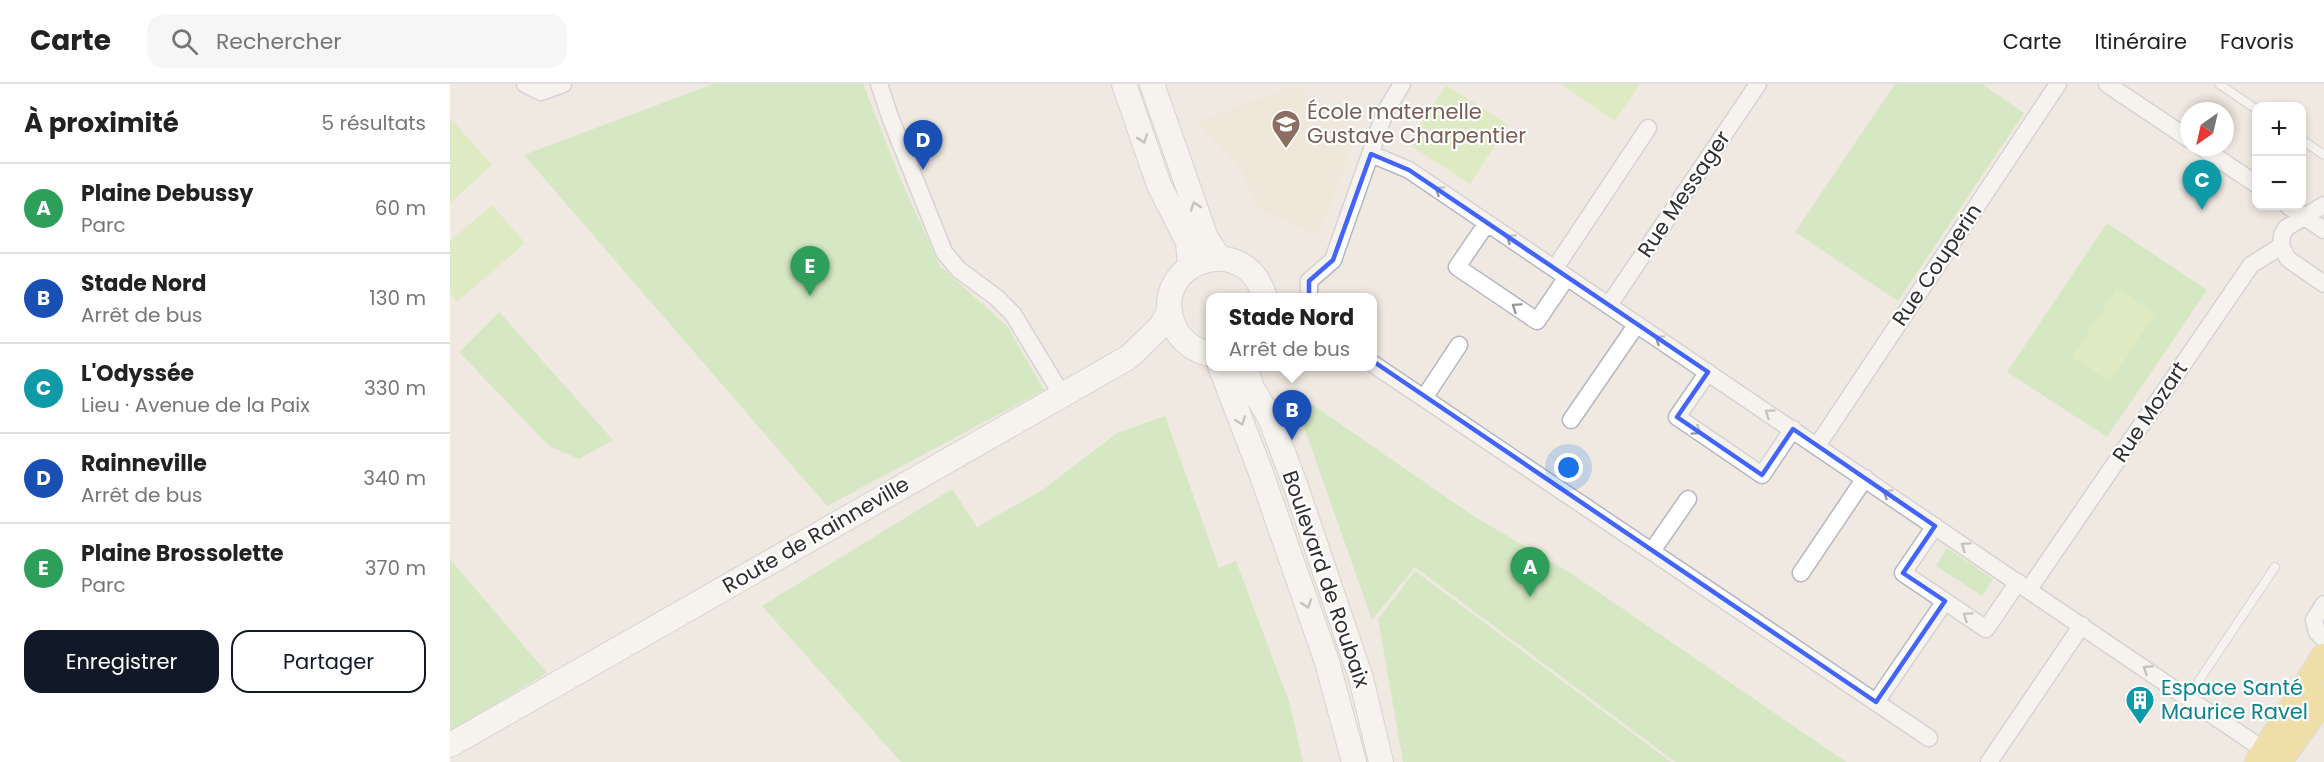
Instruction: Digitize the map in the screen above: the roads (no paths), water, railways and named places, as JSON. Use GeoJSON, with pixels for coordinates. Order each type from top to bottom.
{"type":"FeatureCollection","features":[{"type":"Feature","properties":{"kind":"main road"},"geometry":{"type":"LineString","coordinates":[[1124,84],[1159,185],[1188,242],[1190,267]]}},
{"type":"Feature","properties":{"kind":"main road"},"geometry":{"type":"LineString","coordinates":[[1152,84],[1206,238],[1219,258]]}},
{"type":"Feature","properties":{"kind":"main road"},"geometry":{"type":"LineString","coordinates":[[1206,354],[1177,333],[1172,322],[1170,300],[1176,281],[1190,267],[1209,259],[1219,258],[1233,260],[1245,267],[1255,276],[1264,293]]}},
{"type":"Feature","properties":{"kind":"main road","name":"Route de Rainneville"},"geometry":{"type":"LineString","coordinates":[[450,745],[1129,357],[1161,326],[1170,310]]}},
{"type":"Feature","properties":{"kind":"main road"},"geometry":{"type":"LineString","coordinates":[[1129,357],[1159,348],[1206,356]]}},
{"type":"Feature","properties":{"kind":"main road","name":"Boulevard de Roubaix"},"geometry":{"type":"LineString","coordinates":[[1216,371],[1255,458],[1327,662],[1354,762]]}},
{"type":"Feature","properties":{"kind":"main road","name":"Boulevard de Roubaix"},"geometry":{"type":"LineString","coordinates":[[1247,371],[1252,388],[1270,418],[1295,484],[1361,678],[1381,762]]}},
{"type":"Feature","properties":{"kind":"main road"},"geometry":{"type":"LineString","coordinates":[[2272,759],[2324,657]]}},
{"type":"Feature","properties":{"kind":"main road"},"geometry":{"type":"LineString","coordinates":[[2272,759],[2324,698]]}},
{"type":"Feature","properties":{"kind":"street"},"geometry":{"type":"LineString","coordinates":[[525,84],[541,92],[563,84]]}},
{"type":"Feature","properties":{"kind":"street"},"geometry":{"type":"LineString","coordinates":[[879,84],[944,252],[958,269],[997,298],[1013,314],[1062,395]]}},
{"type":"Feature","properties":{"kind":"street"},"geometry":{"type":"LineString","coordinates":[[1309,293],[1309,281],[1332,260],[1385,112],[1402,84]]}},
{"type":"Feature","properties":{"kind":"street","name":"Rue Messager"},"geometry":{"type":"LineString","coordinates":[[1609,305],[1758,84]]}},
{"type":"Feature","properties":{"kind":"street","name":"Rue Couperin"},"geometry":{"type":"LineString","coordinates":[[1817,446],[2058,84]]}},
{"type":"Feature","properties":{"kind":"street"},"geometry":{"type":"LineString","coordinates":[[2108,84],[2180,133]]}},
{"type":"Feature","properties":{"kind":"street"},"geometry":{"type":"LineString","coordinates":[[1488,223],[1457,267],[1537,321],[1561,272],[1648,128]]}},
{"type":"Feature","properties":{"kind":"street"},"geometry":{"type":"LineString","coordinates":[[1371,154],[1409,170],[1561,272],[2188,697],[2272,759]]}},
{"type":"Feature","properties":{"kind":"street"},"geometry":{"type":"LineString","coordinates":[[2214,156],[2252,181]]}},
{"type":"Feature","properties":{"kind":"street"},"geometry":{"type":"LineString","coordinates":[[2324,204],[2286,228],[2281,246],[2288,259],[2324,284]]}},
{"type":"Feature","properties":{"kind":"street"},"geometry":{"type":"LineString","coordinates":[[2294,210],[2324,230]]}},
{"type":"Feature","properties":{"kind":"street","name":"Rue Mozart"},"geometry":{"type":"LineString","coordinates":[[1945,601],[1986,629],[2024,586],[2251,265],[2281,246]]}},
{"type":"Feature","properties":{"kind":"street"},"geometry":{"type":"LineString","coordinates":[[1571,420],[1637,324]]}},
{"type":"Feature","properties":{"kind":"street"},"geometry":{"type":"LineString","coordinates":[[1424,398],[1459,345]]}},
{"type":"Feature","properties":{"kind":"street"},"geometry":{"type":"LineString","coordinates":[[1377,367],[1929,738]]}},
{"type":"Feature","properties":{"kind":"street"},"geometry":{"type":"LineString","coordinates":[[1708,372],[1677,417],[1762,475],[1793,429]]}},
{"type":"Feature","properties":{"kind":"street"},"geometry":{"type":"LineString","coordinates":[[1801,573],[1864,478]]}},
{"type":"Feature","properties":{"kind":"street"},"geometry":{"type":"LineString","coordinates":[[1652,551],[1688,499]]}},
{"type":"Feature","properties":{"kind":"street"},"geometry":{"type":"LineString","coordinates":[[1876,702],[1945,601],[1903,573],[1935,526]]}},
{"type":"Feature","properties":{"kind":"street"},"geometry":{"type":"LineString","coordinates":[[2324,604],[2314,620],[2317,632],[2324,639]]}},
{"type":"Feature","properties":{"kind":"street"},"geometry":{"type":"LineString","coordinates":[[1989,762],[2082,625]]}},
{"type":"Feature","properties":{"kind":"lane"},"geometry":{"type":"LineString","coordinates":[[2219,84],[2252,106]]}},
{"type":"Feature","properties":{"kind":"lane"},"geometry":{"type":"LineString","coordinates":[[2306,143],[2324,155]]}},
{"type":"Feature","properties":{"kind":"lane"},"geometry":{"type":"LineString","coordinates":[[2188,697],[2275,567]]}},
{"type":"Feature","properties":{"kind":"place","name":"École maternelle Gustave Charpentier"},"geometry":{"type":"Point","coordinates":[1286,150]}},
{"type":"Feature","properties":{"kind":"place","name":"Rainneville"},"geometry":{"type":"Point","coordinates":[923,170]}},
{"type":"Feature","properties":{"kind":"place","name":"L'Odyssée"},"geometry":{"type":"Point","coordinates":[2202,210]}},
{"type":"Feature","properties":{"kind":"place","name":"Plaine Brossolette"},"geometry":{"type":"Point","coordinates":[810,296]}},
{"type":"Feature","properties":{"kind":"place","name":"Stade Nord"},"geometry":{"type":"Point","coordinates":[1292,440]}},
{"type":"Feature","properties":{"kind":"place","name":"Plaine Debussy"},"geometry":{"type":"Point","coordinates":[1530,597]}},
{"type":"Feature","properties":{"kind":"place","name":"Espace Santé Maurice Ravel"},"geometry":{"type":"Point","coordinates":[2140,726]}}]}
